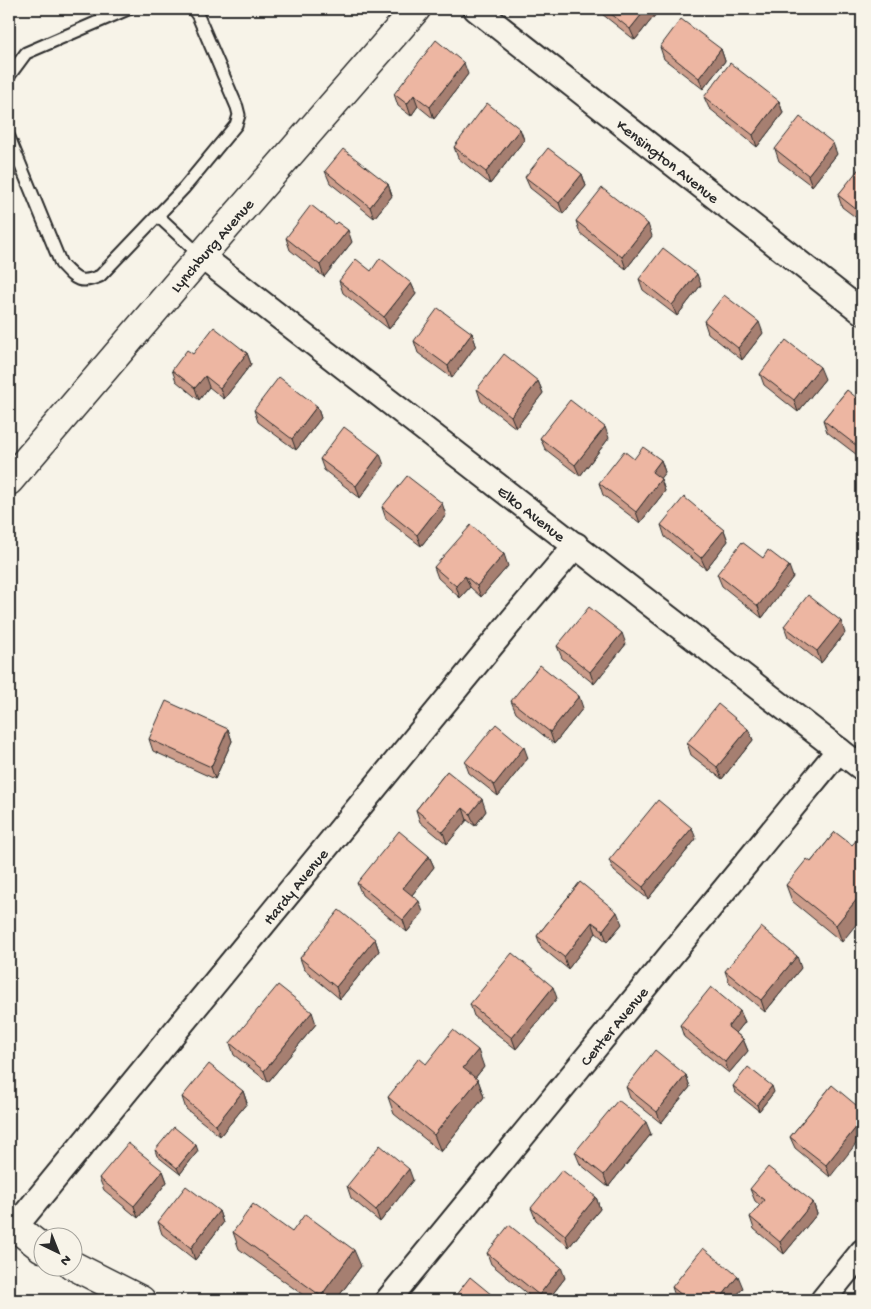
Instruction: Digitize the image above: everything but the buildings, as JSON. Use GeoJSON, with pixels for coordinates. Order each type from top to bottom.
{"type":"FeatureCollection","features":[{"type":"Feature","properties":{"kind":"street","name":"Lynchburg Avenue"},"geometry":{"type":"LineString","coordinates":[[9,481],[201,256],[416,9]]}},
{"type":"Feature","properties":{"kind":"street","name":"Kensington Avenue"},"geometry":{"type":"LineString","coordinates":[[476,9],[862,312]]}},
{"type":"Feature","properties":{"kind":"street","name":"Elko Avenue"},"geometry":{"type":"LineString","coordinates":[[201,256],[862,768]]}},
{"type":"Feature","properties":{"kind":"street","name":"Hardy Avenue"},"geometry":{"type":"LineString","coordinates":[[12,1224],[576,545]]}},
{"type":"Feature","properties":{"kind":"street","name":"Center Avenue"},"geometry":{"type":"LineString","coordinates":[[388,1300],[839,750]]}},
{"type":"Feature","properties":{"kind":"street"},"geometry":{"type":"LineString","coordinates":[[12,1224],[32,1240]]}},
{"type":"Feature","properties":{"kind":"street"},"geometry":{"type":"LineString","coordinates":[[822,1300],[862,1252]]}},
{"type":"Feature","properties":{"kind":"street"},"geometry":{"type":"LineString","coordinates":[[82,1270],[141,1300]]}},
{"type":"Feature","properties":{"kind":"lane"},"geometry":{"type":"LineString","coordinates":[[9,137],[61,264],[80,280],[90,280],[100,276],[184,188],[236,125],[239,115],[237,107],[198,16],[193,9]]}},
{"type":"Feature","properties":{"kind":"lane"},"geometry":{"type":"LineString","coordinates":[[9,76],[26,53],[124,10]]}},
{"type":"Feature","properties":{"kind":"lane"},"geometry":{"type":"LineString","coordinates":[[158,216],[201,256]]}}]}
